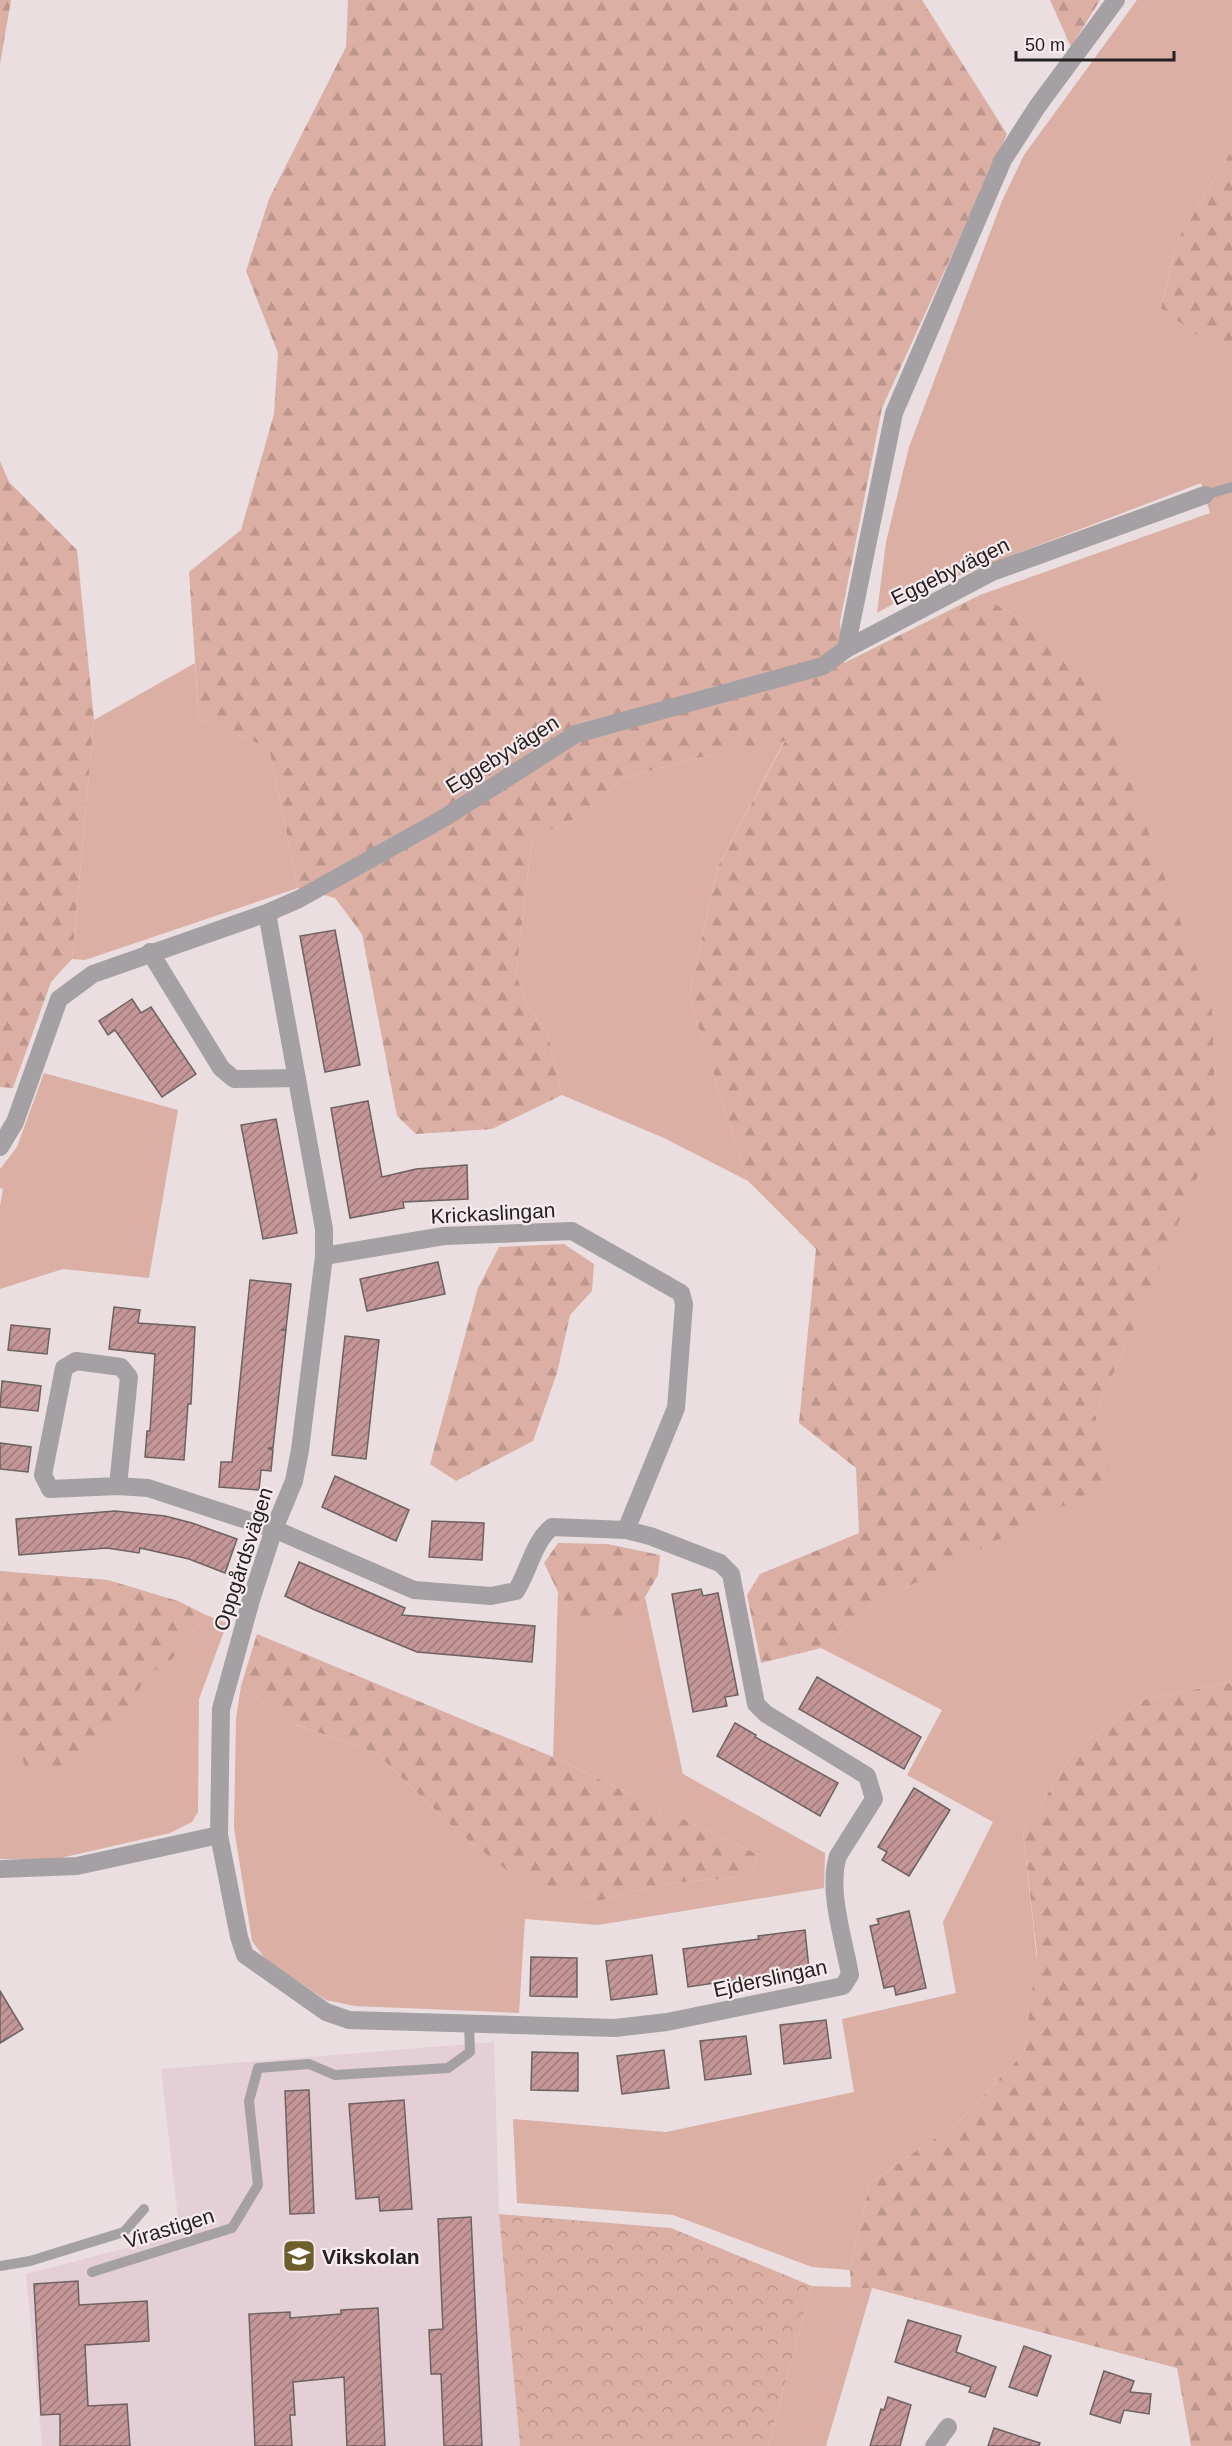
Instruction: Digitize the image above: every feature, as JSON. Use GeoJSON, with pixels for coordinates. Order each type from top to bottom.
{"type":"FeatureCollection","features":[{"type":"Feature","properties":{"kind":"street"},"geometry":{"type":"LineString","coordinates":[[846,649],[894,413],[1003,160],[1037,107],[1116,0]]}},
{"type":"Feature","properties":{"kind":"street","name":"Eggebyvägen"},"geometry":{"type":"LineString","coordinates":[[0,1147],[15,1122],[59,999],[93,974],[150,952],[267,913],[299,899],[444,818],[576,734],[823,666],[846,649],[992,572],[1205,495]]}},
{"type":"Feature","properties":{"kind":"street","name":"Oppgårdsvägen"},"geometry":{"type":"LineString","coordinates":[[219,1835],[221,1709],[251,1600],[274,1529],[294,1481],[300,1450],[324,1256],[324,1229],[267,913]]}},
{"type":"Feature","properties":{"kind":"street"},"geometry":{"type":"LineString","coordinates":[[150,952],[221,1068],[227,1074],[234,1079],[297,1078]]}},
{"type":"Feature","properties":{"kind":"street","name":"Krickaslingan"},"geometry":{"type":"LineString","coordinates":[[324,1256],[444,1236],[572,1231],[681,1293],[684,1304],[676,1408],[626,1530]]}},
{"type":"Feature","properties":{"kind":"street"},"geometry":{"type":"LineString","coordinates":[[118,1486],[129,1377],[121,1367],[76,1361],[64,1368],[43,1475],[50,1489],[118,1486],[148,1488],[274,1529],[414,1590],[491,1596],[516,1591],[523,1580],[539,1540],[552,1527],[626,1530]]}},
{"type":"Feature","properties":{"kind":"street","name":"Ejderslingan"},"geometry":{"type":"LineString","coordinates":[[219,1835],[239,1937],[245,1955],[326,2012],[349,2020],[615,2028],[667,2022],[843,1986],[850,1975],[834,1887],[835,1866],[838,1856],[874,1799],[867,1776],[766,1714],[756,1704],[731,1574],[720,1563],[650,1536],[626,1530]]}},
{"type":"Feature","properties":{"kind":"street"},"geometry":{"type":"LineString","coordinates":[[0,1869],[77,1866],[219,1835]]}},
{"type":"Feature","properties":{"kind":"street"},"geometry":{"type":"LineString","coordinates":[[934,2446],[948,2427]]}},
{"type":"Feature","properties":{"kind":"lane","name":"Eggebyvägen"},"geometry":{"type":"LineString","coordinates":[[1205,495],[1232,487]]}},
{"type":"Feature","properties":{"kind":"lane","name":"Virastigen"},"geometry":{"type":"LineString","coordinates":[[92,2272],[232,2229],[258,2185],[249,2100],[258,2068],[309,2064],[335,2075],[448,2068],[470,2052],[470,2024]]}},
{"type":"Feature","properties":{"kind":"lane","name":"Virastigen"},"geometry":{"type":"LineString","coordinates":[[0,2266],[30,2261],[124,2232],[144,2209]]}},
{"type":"Feature","properties":{"kind":"shaded area","name":"Vikskolan"},"geometry":{"type":"Polygon","coordinates":[[[494,2042],[499,2214],[520,2446],[42,2446],[26,2274],[165,2238],[179,2227],[161,2069],[494,2042]]]}},
{"type":"Feature","properties":{"kind":"green space"},"geometry":{"type":"Polygon","coordinates":[[[0,0],[11,0],[0,64],[0,0]]]}},
{"type":"Feature","properties":{"kind":"green space"},"geometry":{"type":"Polygon","coordinates":[[[348,0],[922,0],[1007,134],[882,408],[840,622],[844,663],[980,595],[1048,634],[1099,694],[1212,1010],[1216,1133],[1134,1328],[1095,1414],[1113,1480],[871,1606],[821,1648],[761,1663],[747,1595],[760,1574],[859,1533],[856,1468],[799,1423],[816,1249],[748,1181],[689,997],[718,866],[785,741],[698,758],[622,778],[580,817],[532,838],[516,974],[526,1003],[548,1035],[562,1095],[492,1129],[416,1134],[397,1116],[362,934],[335,898],[298,888],[269,748],[199,719],[189,572],[241,530],[274,414],[278,353],[246,271],[269,199],[346,47],[348,0]]]}},
{"type":"Feature","properties":{"kind":"green space"},"geometry":{"type":"Polygon","coordinates":[[[1050,0],[1100,0],[1071,47],[1050,0]]]}},
{"type":"Feature","properties":{"kind":"green space"},"geometry":{"type":"Polygon","coordinates":[[[1137,0],[1232,0],[1232,150],[1177,240],[1161,307],[1232,362],[1232,1682],[1143,1700],[1076,1749],[1023,1833],[1037,1960],[1024,2053],[958,2122],[870,2183],[850,2270],[812,2267],[673,2215],[517,2203],[513,2119],[666,2132],[854,2092],[842,2019],[956,1993],[943,1922],[993,1822],[907,1775],[942,1710],[821,1648],[871,1606],[1112,1480],[1095,1414],[1134,1328],[1048,634],[980,595],[1210,513],[1201,483],[911,594],[877,613],[886,542],[909,447],[1002,201],[1024,155],[1137,0]]]}},
{"type":"Feature","properties":{"kind":"green space"},"geometry":{"type":"Polygon","coordinates":[[[1232,150],[1232,362],[1161,308],[1177,240],[1232,150]]]}},
{"type":"Feature","properties":{"kind":"green space"},"geometry":{"type":"Polygon","coordinates":[[[0,461],[9,482],[77,550],[94,720],[72,959],[51,982],[13,1088],[0,1087],[0,461]]]}},
{"type":"Feature","properties":{"kind":"green space"},"geometry":{"type":"Polygon","coordinates":[[[195,663],[199,719],[269,748],[298,888],[85,960],[72,959],[94,720],[195,663]]]}},
{"type":"Feature","properties":{"kind":"green space"},"geometry":{"type":"Polygon","coordinates":[[[785,740],[718,866],[689,997],[748,1181],[664,1138],[562,1095],[548,1035],[526,1003],[516,974],[532,838],[580,817],[622,778],[698,758],[785,740]]]}},
{"type":"Feature","properties":{"kind":"green space"},"geometry":{"type":"Polygon","coordinates":[[[44,1073],[178,1110],[149,1278],[63,1269],[0,1289],[0,1206],[3,1189],[0,1188],[0,1169],[17,1147],[44,1073]]]}},
{"type":"Feature","properties":{"kind":"green space"},"geometry":{"type":"Polygon","coordinates":[[[564,1244],[594,1264],[592,1291],[570,1315],[557,1373],[533,1441],[456,1481],[430,1464],[478,1288],[499,1247],[564,1244]]]}},
{"type":"Feature","properties":{"kind":"green space"},"geometry":{"type":"Polygon","coordinates":[[[558,1543],[607,1544],[660,1555],[658,1575],[645,1597],[628,1614],[606,1621],[576,1619],[558,1592],[544,1563],[558,1543]]]}},
{"type":"Feature","properties":{"kind":"green space"},"geometry":{"type":"Polygon","coordinates":[[[0,1571],[108,1580],[178,1601],[206,1615],[169,1663],[149,1673],[94,1756],[28,1774],[16,1740],[0,1734],[0,1571]]]}},
{"type":"Feature","properties":{"kind":"green space"},"geometry":{"type":"Polygon","coordinates":[[[558,1592],[576,1619],[628,1614],[645,1597],[683,1774],[825,1853],[824,1888],[598,1925],[525,1919],[519,2013],[355,2006],[326,2000],[266,1960],[252,1941],[234,1828],[236,1718],[241,1686],[286,1721],[376,1753],[460,1834],[517,1877],[599,1901],[662,1884],[750,1876],[759,1855],[553,1757],[558,1592]]]}},
{"type":"Feature","properties":{"kind":"green space"},"geometry":{"type":"Polygon","coordinates":[[[206,1615],[227,1623],[199,1699],[198,1812],[192,1822],[170,1833],[56,1859],[0,1859],[0,1734],[16,1740],[120,1720],[149,1672],[169,1663],[206,1615]]]}},
{"type":"Feature","properties":{"kind":"green space"},"geometry":{"type":"Polygon","coordinates":[[[257,1634],[553,1757],[759,1855],[750,1876],[662,1884],[599,1901],[516,1877],[460,1834],[376,1753],[286,1721],[241,1686],[257,1634]]]}},
{"type":"Feature","properties":{"kind":"green space"},"geometry":{"type":"Polygon","coordinates":[[[1232,1682],[1232,2446],[1191,2446],[1177,2368],[872,2288],[851,2288],[850,2270],[870,2183],[958,2122],[1024,2053],[1037,1954],[1023,1833],[1076,1749],[1143,1700],[1232,1682]]]}},
{"type":"Feature","properties":{"kind":"green space"},"geometry":{"type":"Polygon","coordinates":[[[499,2214],[671,2228],[812,2286],[768,2446],[520,2446],[499,2214]]]}},
{"type":"Feature","properties":{"kind":"green space"},"geometry":{"type":"Polygon","coordinates":[[[812,2286],[872,2288],[826,2446],[768,2446],[812,2286]]]}},
{"type":"Feature","properties":{"kind":"building"},"geometry":{"type":"Polygon","coordinates":[[[335,930],[360,1065],[325,1072],[300,936],[335,930]]]}},
{"type":"Feature","properties":{"kind":"building"},"geometry":{"type":"Polygon","coordinates":[[[132,999],[141,1013],[151,1007],[196,1074],[162,1097],[115,1030],[108,1035],[99,1021],[132,999]]]}},
{"type":"Feature","properties":{"kind":"building"},"geometry":{"type":"Polygon","coordinates":[[[368,1101],[382,1177],[416,1169],[467,1165],[468,1199],[403,1202],[404,1208],[350,1218],[331,1108],[368,1101]]]}},
{"type":"Feature","properties":{"kind":"building"},"geometry":{"type":"Polygon","coordinates":[[[276,1119],[297,1233],[263,1239],[241,1125],[276,1119]]]}},
{"type":"Feature","properties":{"kind":"building"},"geometry":{"type":"Polygon","coordinates":[[[438,1262],[445,1294],[367,1311],[360,1279],[438,1262]]]}},
{"type":"Feature","properties":{"kind":"building"},"geometry":{"type":"Polygon","coordinates":[[[250,1280],[291,1284],[286,1329],[281,1330],[286,1330],[273,1448],[268,1448],[273,1450],[271,1471],[261,1470],[259,1490],[219,1487],[221,1462],[232,1462],[250,1280]]]}},
{"type":"Feature","properties":{"kind":"building"},"geometry":{"type":"Polygon","coordinates":[[[114,1307],[140,1310],[138,1323],[195,1327],[191,1404],[188,1404],[184,1460],[145,1457],[147,1431],[150,1431],[155,1354],[109,1349],[114,1307]]]}},
{"type":"Feature","properties":{"kind":"building"},"geometry":{"type":"Polygon","coordinates":[[[11,1325],[50,1329],[47,1354],[8,1350],[11,1325]]]}},
{"type":"Feature","properties":{"kind":"building"},"geometry":{"type":"Polygon","coordinates":[[[345,1336],[379,1340],[366,1459],[332,1455],[345,1336]]]}},
{"type":"Feature","properties":{"kind":"building"},"geometry":{"type":"Polygon","coordinates":[[[2,1381],[41,1386],[38,1411],[0,1407],[2,1381]]]}},
{"type":"Feature","properties":{"kind":"building"},"geometry":{"type":"Polygon","coordinates":[[[0,1443],[31,1447],[28,1472],[0,1469],[0,1443]]]}},
{"type":"Feature","properties":{"kind":"building"},"geometry":{"type":"Polygon","coordinates":[[[335,1476],[409,1510],[396,1541],[322,1507],[335,1476]]]}},
{"type":"Feature","properties":{"kind":"building"},"geometry":{"type":"Polygon","coordinates":[[[115,1511],[165,1516],[237,1539],[225,1573],[189,1559],[140,1548],[139,1553],[107,1548],[19,1555],[16,1519],[115,1511]]]}},
{"type":"Feature","properties":{"kind":"building"},"geometry":{"type":"Polygon","coordinates":[[[432,1521],[484,1523],[482,1560],[429,1557],[432,1521]]]}},
{"type":"Feature","properties":{"kind":"building"},"geometry":{"type":"Polygon","coordinates":[[[299,1562],[405,1608],[402,1615],[535,1626],[532,1662],[417,1652],[315,1610],[285,1596],[299,1562]]]}},
{"type":"Feature","properties":{"kind":"building"},"geometry":{"type":"Polygon","coordinates":[[[701,1589],[703,1596],[718,1593],[738,1695],[725,1697],[727,1706],[693,1712],[672,1594],[701,1589]]]}},
{"type":"Feature","properties":{"kind":"building"},"geometry":{"type":"Polygon","coordinates":[[[817,1677],[921,1737],[904,1769],[799,1709],[817,1677]]]}},
{"type":"Feature","properties":{"kind":"building"},"geometry":{"type":"Polygon","coordinates":[[[735,1723],[756,1735],[755,1737],[838,1783],[820,1816],[717,1756],[735,1723]]]}},
{"type":"Feature","properties":{"kind":"building"},"geometry":{"type":"Polygon","coordinates":[[[914,1788],[950,1810],[909,1876],[882,1860],[887,1852],[878,1847],[914,1788]]]}},
{"type":"Feature","properties":{"kind":"building"},"geometry":{"type":"Polygon","coordinates":[[[909,1911],[926,1988],[896,1995],[894,1986],[884,1988],[870,1926],[879,1924],[877,1919],[909,1911]]]}},
{"type":"Feature","properties":{"kind":"building"},"geometry":{"type":"Polygon","coordinates":[[[805,1930],[809,1969],[688,1987],[683,1949],[759,1939],[758,1936],[805,1930]]]}},
{"type":"Feature","properties":{"kind":"building"},"geometry":{"type":"Polygon","coordinates":[[[652,1955],[657,1994],[611,2000],[606,1961],[652,1955]]]}},
{"type":"Feature","properties":{"kind":"building"},"geometry":{"type":"Polygon","coordinates":[[[531,1957],[577,1958],[577,1997],[530,1996],[531,1957]]]}},
{"type":"Feature","properties":{"kind":"building"},"geometry":{"type":"Polygon","coordinates":[[[0,1991],[23,2029],[0,2043],[0,1991]]]}},
{"type":"Feature","properties":{"kind":"building"},"geometry":{"type":"Polygon","coordinates":[[[826,2020],[831,2058],[784,2064],[780,2025],[826,2020]]]}},
{"type":"Feature","properties":{"kind":"building"},"geometry":{"type":"Polygon","coordinates":[[[746,2036],[751,2074],[705,2080],[700,2041],[746,2036]]]}},
{"type":"Feature","properties":{"kind":"building"},"geometry":{"type":"Polygon","coordinates":[[[664,2050],[669,2088],[622,2094],[617,2056],[664,2050]]]}},
{"type":"Feature","properties":{"kind":"building"},"geometry":{"type":"Polygon","coordinates":[[[532,2052],[578,2053],[578,2091],[531,2090],[532,2052]]]}},
{"type":"Feature","properties":{"kind":"building"},"geometry":{"type":"Polygon","coordinates":[[[309,2090],[314,2213],[290,2214],[285,2091],[309,2090]]]}},
{"type":"Feature","properties":{"kind":"building"},"geometry":{"type":"Polygon","coordinates":[[[404,2100],[412,2209],[380,2211],[379,2197],[356,2199],[349,2104],[404,2100]]]}},
{"type":"Feature","properties":{"kind":"building"},"geometry":{"type":"Polygon","coordinates":[[[471,2217],[482,2446],[444,2446],[441,2374],[431,2374],[429,2330],[443,2329],[438,2219],[471,2217]]]}},
{"type":"Feature","properties":{"kind":"building"},"geometry":{"type":"Polygon","coordinates":[[[78,2281],[79,2305],[147,2301],[149,2341],[85,2345],[88,2406],[127,2404],[130,2446],[60,2446],[60,2414],[41,2415],[34,2284],[78,2281]]]}},
{"type":"Feature","properties":{"kind":"building"},"geometry":{"type":"Polygon","coordinates":[[[378,2308],[385,2446],[347,2446],[344,2377],[293,2382],[295,2415],[290,2415],[292,2446],[255,2446],[249,2314],[290,2312],[290,2318],[341,2314],[341,2310],[378,2308]]]}},
{"type":"Feature","properties":{"kind":"building"},"geometry":{"type":"Polygon","coordinates":[[[908,2320],[961,2336],[956,2352],[996,2367],[985,2397],[969,2392],[971,2387],[895,2362],[908,2320]]]}},
{"type":"Feature","properties":{"kind":"building"},"geometry":{"type":"Polygon","coordinates":[[[1024,2346],[1051,2356],[1037,2396],[1009,2387],[1024,2346]]]}},
{"type":"Feature","properties":{"kind":"building"},"geometry":{"type":"Polygon","coordinates":[[[1104,2371],[1134,2381],[1130,2392],[1151,2394],[1149,2414],[1124,2410],[1120,2423],[1090,2414],[1104,2371]]]}},
{"type":"Feature","properties":{"kind":"building"},"geometry":{"type":"Polygon","coordinates":[[[888,2397],[911,2405],[900,2446],[870,2446],[881,2409],[884,2410],[888,2397]]]}},
{"type":"Feature","properties":{"kind":"building"},"geometry":{"type":"Polygon","coordinates":[[[994,2428],[1040,2443],[1039,2446],[988,2446],[994,2428]]]}},
{"type":"Feature","properties":{"kind":"place","name":"Vikskolan"},"geometry":{"type":"Point","coordinates":[299,2256]}}]}
